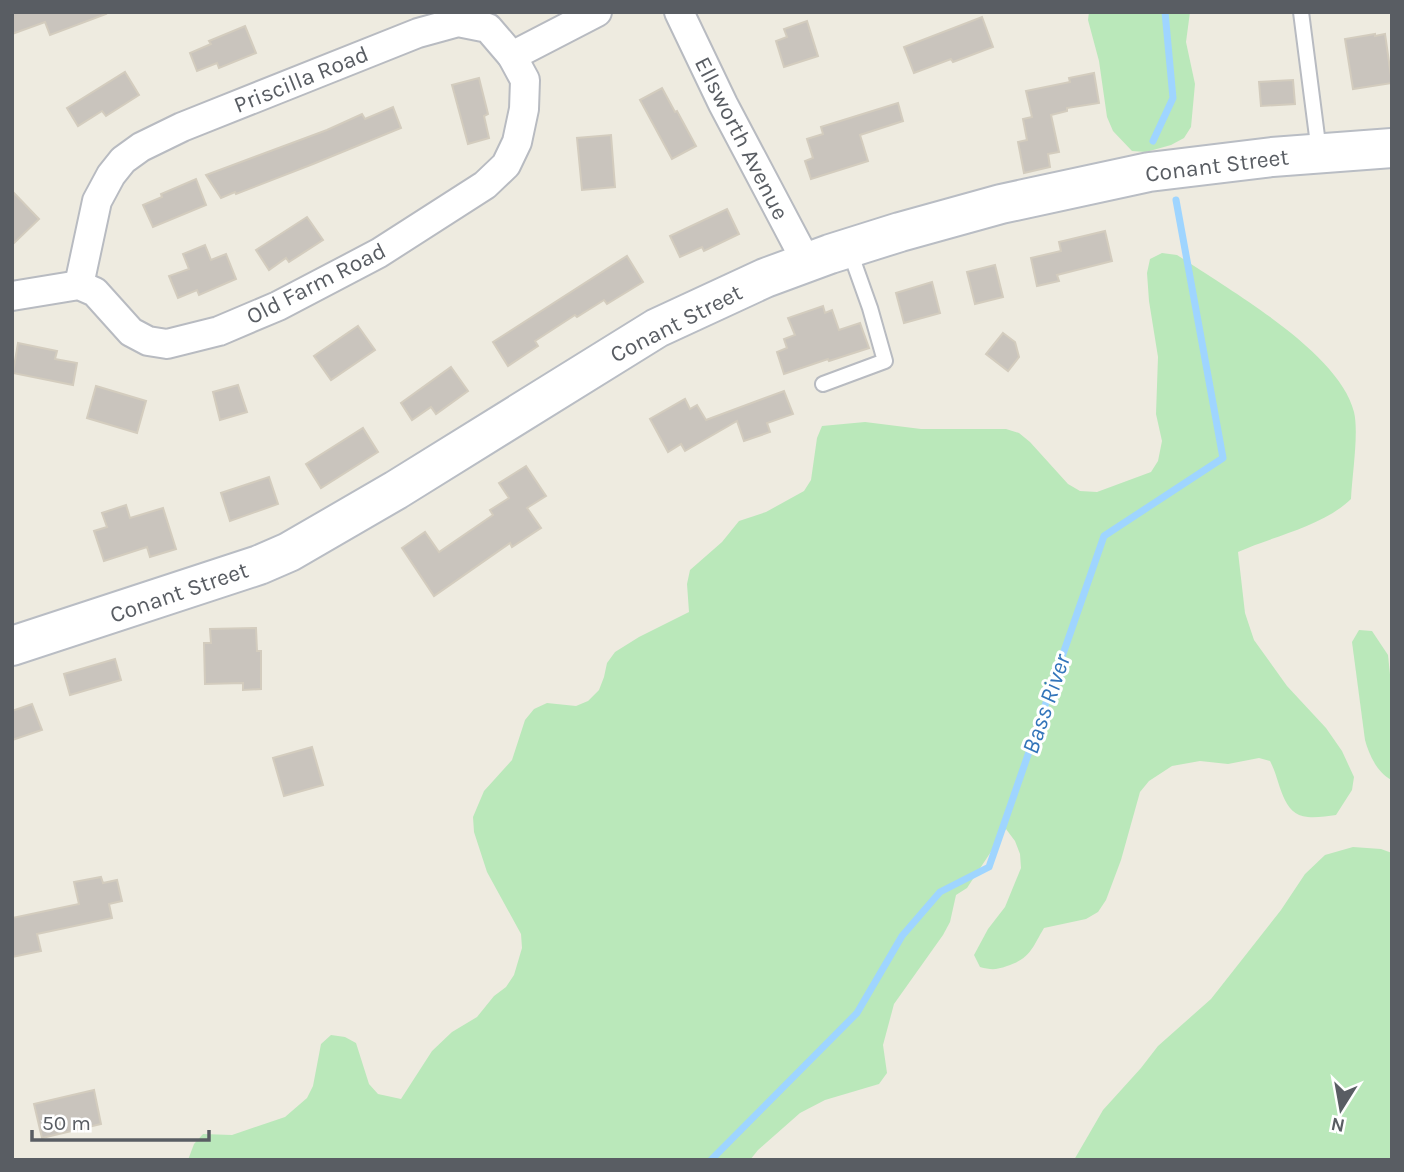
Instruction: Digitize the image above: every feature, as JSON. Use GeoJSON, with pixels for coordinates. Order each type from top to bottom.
{"type":"FeatureCollection","features":[{"type":"Feature","properties":{"kind":"main road","name":"Conant Street"},"geometry":{"type":"LineString","coordinates":[[12,646],[233,574],[289,552],[396,490],[657,328],[765,278],[848,248],[1001,204],[1149,172],[1272,157],[1392,148]]}},
{"type":"Feature","properties":{"kind":"street"},"geometry":{"type":"LineString","coordinates":[[512,56],[597,12]]}},
{"type":"Feature","properties":{"kind":"street","name":"Ellsworth Avenue"},"geometry":{"type":"LineString","coordinates":[[679,12],[723,104],[807,263]]}},
{"type":"Feature","properties":{"kind":"street","name":"Priscilla Road"},"geometry":{"type":"LineString","coordinates":[[79,285],[97,201],[111,174],[123,160],[141,148],[182,127],[418,33],[457,22],[488,28],[512,56]]}},
{"type":"Feature","properties":{"kind":"street","name":"Old Farm Road"},"geometry":{"type":"LineString","coordinates":[[79,285],[95,292],[131,332],[148,341],[167,344],[219,331],[278,306],[368,259],[485,186],[506,165],[517,142],[524,109],[525,80],[512,56]]}},
{"type":"Feature","properties":{"kind":"street"},"geometry":{"type":"LineString","coordinates":[[12,296],[79,285]]}},
{"type":"Feature","properties":{"kind":"lane"},"geometry":{"type":"LineString","coordinates":[[1301,12],[1320,153]]}},
{"type":"Feature","properties":{"kind":"lane"},"geometry":{"type":"LineString","coordinates":[[823,384],[885,361],[870,308],[848,248]]}},
{"type":"Feature","properties":{"kind":"green space"},"geometry":{"type":"Polygon","coordinates":[[[1089,12],[1190,12],[1186,42],[1195,84],[1191,127],[1184,138],[1146,152],[1132,151],[1113,131],[1107,117],[1099,61],[1088,20],[1089,12]]]}},
{"type":"Feature","properties":{"kind":"green space"},"geometry":{"type":"Polygon","coordinates":[[[1162,253],[1177,255],[1284,327],[1329,369],[1345,390],[1354,412],[1356,443],[1351,499],[1312,524],[1238,552],[1245,613],[1254,640],[1287,686],[1326,728],[1342,751],[1354,777],[1352,790],[1336,815],[1308,817],[1292,810],[1283,796],[1270,761],[1259,758],[1228,764],[1200,761],[1172,766],[1149,781],[1140,792],[1121,860],[1106,900],[1098,912],[1086,919],[1044,928],[1030,951],[1021,959],[1000,968],[987,969],[980,967],[974,955],[988,929],[1005,907],[1021,868],[1015,841],[1006,829],[967,888],[956,895],[950,922],[943,935],[894,1004],[883,1045],[887,1073],[879,1084],[825,1100],[800,1113],[750,1160],[188,1160],[194,1144],[203,1134],[232,1135],[285,1117],[307,1098],[313,1086],[321,1044],[331,1035],[345,1037],[356,1043],[369,1084],[378,1094],[401,1099],[432,1051],[452,1032],[477,1017],[494,996],[506,987],[514,975],[522,948],[521,934],[487,872],[474,832],[473,817],[484,791],[512,760],[525,720],[534,709],[547,703],[576,706],[588,701],[599,690],[607,663],[615,652],[689,612],[687,584],[690,570],[722,542],[739,521],[766,512],[804,491],[811,480],[817,438],[822,426],[865,422],[921,429],[1006,429],[1019,433],[1030,442],[1068,484],[1080,491],[1097,492],[1151,472],[1158,461],[1162,441],[1156,414],[1158,357],[1147,273],[1150,259],[1162,253]]]}},
{"type":"Feature","properties":{"kind":"green space"},"geometry":{"type":"Polygon","coordinates":[[[1359,630],[1372,631],[1388,655],[1392,694],[1392,780],[1382,773],[1375,763],[1365,740],[1352,642],[1359,630]]]}},
{"type":"Feature","properties":{"kind":"green space"},"geometry":{"type":"Polygon","coordinates":[[[1353,847],[1381,849],[1392,853],[1392,1160],[1074,1160],[1103,1110],[1158,1046],[1211,999],[1281,910],[1305,874],[1325,855],[1353,847]]]}},
{"type":"Feature","properties":{"kind":"building"},"geometry":{"type":"Polygon","coordinates":[[[12,12],[106,14],[50,35],[45,22],[12,34],[12,12]]]}},
{"type":"Feature","properties":{"kind":"building"},"geometry":{"type":"Polygon","coordinates":[[[982,17],[993,47],[914,73],[904,47],[982,17]]]}},
{"type":"Feature","properties":{"kind":"building"},"geometry":{"type":"Polygon","coordinates":[[[807,21],[818,56],[784,67],[776,41],[787,37],[784,29],[807,21]]]}},
{"type":"Feature","properties":{"kind":"building"},"geometry":{"type":"Polygon","coordinates":[[[245,26],[256,53],[219,68],[217,63],[197,71],[190,53],[211,44],[209,41],[245,26]]]}},
{"type":"Feature","properties":{"kind":"building"},"geometry":{"type":"Polygon","coordinates":[[[1385,34],[1392,83],[1353,89],[1345,39],[1385,34]]]}},
{"type":"Feature","properties":{"kind":"building"},"geometry":{"type":"Polygon","coordinates":[[[125,72],[139,95],[106,116],[102,111],[78,126],[67,108],[125,72]]]}},
{"type":"Feature","properties":{"kind":"building"},"geometry":{"type":"Polygon","coordinates":[[[1094,73],[1099,103],[1067,108],[1067,111],[1051,115],[1059,152],[1048,154],[1050,167],[1024,173],[1018,142],[1027,140],[1023,119],[1032,117],[1026,91],[1070,82],[1069,78],[1094,73]]]}},
{"type":"Feature","properties":{"kind":"building"},"geometry":{"type":"Polygon","coordinates":[[[479,78],[488,114],[484,116],[489,138],[468,144],[452,85],[479,78]]]}},
{"type":"Feature","properties":{"kind":"building"},"geometry":{"type":"Polygon","coordinates":[[[1293,80],[1295,104],[1261,106],[1259,82],[1293,80]]]}},
{"type":"Feature","properties":{"kind":"building"},"geometry":{"type":"Polygon","coordinates":[[[662,88],[696,146],[672,159],[640,100],[662,88]]]}},
{"type":"Feature","properties":{"kind":"building"},"geometry":{"type":"Polygon","coordinates":[[[898,103],[903,121],[860,135],[868,161],[811,179],[805,161],[813,158],[807,139],[823,134],[821,127],[898,103]]]}},
{"type":"Feature","properties":{"kind":"building"},"geometry":{"type":"Polygon","coordinates":[[[393,107],[401,128],[236,194],[235,192],[221,198],[206,175],[327,130],[362,114],[365,119],[393,107]]]}},
{"type":"Feature","properties":{"kind":"building"},"geometry":{"type":"Polygon","coordinates":[[[611,135],[615,187],[582,190],[577,138],[611,135]]]}},
{"type":"Feature","properties":{"kind":"building"},"geometry":{"type":"Polygon","coordinates":[[[196,179],[206,205],[153,227],[143,205],[196,179]]]}},
{"type":"Feature","properties":{"kind":"building"},"geometry":{"type":"Polygon","coordinates":[[[12,191],[39,219],[12,245],[12,191]]]}},
{"type":"Feature","properties":{"kind":"building"},"geometry":{"type":"Polygon","coordinates":[[[727,209],[739,234],[704,251],[702,247],[680,257],[670,236],[727,209]]]}},
{"type":"Feature","properties":{"kind":"building"},"geometry":{"type":"Polygon","coordinates":[[[307,217],[323,240],[289,262],[286,258],[269,270],[256,250],[307,217]]]}},
{"type":"Feature","properties":{"kind":"building"},"geometry":{"type":"Polygon","coordinates":[[[1105,231],[1112,261],[1057,275],[1059,281],[1037,286],[1031,258],[1061,251],[1059,242],[1105,231]]]}},
{"type":"Feature","properties":{"kind":"building"},"geometry":{"type":"Polygon","coordinates":[[[205,245],[211,260],[226,254],[236,279],[199,295],[197,290],[178,298],[169,276],[189,269],[183,254],[205,245]]]}},
{"type":"Feature","properties":{"kind":"building"},"geometry":{"type":"Polygon","coordinates":[[[627,256],[643,282],[607,304],[604,300],[577,317],[575,315],[535,341],[538,346],[508,366],[493,342],[627,256]]]}},
{"type":"Feature","properties":{"kind":"building"},"geometry":{"type":"Polygon","coordinates":[[[995,265],[1003,297],[975,304],[967,272],[995,265]]]}},
{"type":"Feature","properties":{"kind":"building"},"geometry":{"type":"Polygon","coordinates":[[[932,282],[940,313],[904,323],[896,293],[932,282]]]}},
{"type":"Feature","properties":{"kind":"building"},"geometry":{"type":"Polygon","coordinates":[[[823,306],[825,313],[832,310],[839,330],[860,323],[869,348],[784,374],[777,352],[787,348],[784,339],[795,335],[788,318],[823,306]]]}},
{"type":"Feature","properties":{"kind":"building"},"geometry":{"type":"Polygon","coordinates":[[[358,326],[375,350],[331,380],[314,356],[358,326]]]}},
{"type":"Feature","properties":{"kind":"building"},"geometry":{"type":"Polygon","coordinates":[[[1003,333],[1015,342],[1019,357],[1008,371],[986,354],[1003,333]]]}},
{"type":"Feature","properties":{"kind":"building"},"geometry":{"type":"Polygon","coordinates":[[[18,343],[57,351],[55,359],[77,363],[73,385],[13,373],[18,343]]]}},
{"type":"Feature","properties":{"kind":"building"},"geometry":{"type":"Polygon","coordinates":[[[451,367],[468,391],[436,414],[431,407],[412,420],[401,403],[451,367]]]}},
{"type":"Feature","properties":{"kind":"building"},"geometry":{"type":"Polygon","coordinates":[[[238,385],[247,412],[220,420],[213,392],[238,385]]]}},
{"type":"Feature","properties":{"kind":"building"},"geometry":{"type":"Polygon","coordinates":[[[96,386],[146,401],[137,433],[87,418],[96,386]]]}},
{"type":"Feature","properties":{"kind":"building"},"geometry":{"type":"Polygon","coordinates":[[[784,391],[793,414],[767,423],[770,432],[744,441],[737,421],[685,451],[681,444],[668,452],[650,419],[685,399],[690,409],[697,405],[706,420],[784,391]]]}},
{"type":"Feature","properties":{"kind":"building"},"geometry":{"type":"Polygon","coordinates":[[[363,428],[378,452],[321,488],[306,464],[363,428]]]}},
{"type":"Feature","properties":{"kind":"building"},"geometry":{"type":"Polygon","coordinates":[[[526,466],[546,496],[527,508],[541,528],[512,547],[510,543],[434,596],[402,548],[425,532],[439,552],[493,515],[490,510],[509,498],[499,483],[526,466]]]}},
{"type":"Feature","properties":{"kind":"building"},"geometry":{"type":"Polygon","coordinates":[[[269,477],[278,504],[230,521],[221,493],[269,477]]]}},
{"type":"Feature","properties":{"kind":"building"},"geometry":{"type":"Polygon","coordinates":[[[126,505],[130,518],[163,508],[176,549],[150,557],[147,547],[104,561],[94,531],[107,527],[102,513],[126,505]]]}},
{"type":"Feature","properties":{"kind":"building"},"geometry":{"type":"Polygon","coordinates":[[[256,628],[257,651],[261,651],[261,689],[243,690],[243,683],[205,684],[204,643],[211,643],[210,629],[256,628]]]}},
{"type":"Feature","properties":{"kind":"building"},"geometry":{"type":"Polygon","coordinates":[[[115,659],[121,680],[70,695],[64,674],[115,659]]]}},
{"type":"Feature","properties":{"kind":"building"},"geometry":{"type":"Polygon","coordinates":[[[32,704],[42,730],[12,740],[12,711],[32,704]]]}},
{"type":"Feature","properties":{"kind":"building"},"geometry":{"type":"Polygon","coordinates":[[[312,747],[323,785],[284,796],[273,758],[312,747]]]}},
{"type":"Feature","properties":{"kind":"building"},"geometry":{"type":"Polygon","coordinates":[[[101,877],[103,883],[117,880],[122,901],[109,904],[112,918],[37,934],[41,951],[12,957],[12,918],[79,904],[74,882],[101,877]]]}},
{"type":"Feature","properties":{"kind":"building"},"geometry":{"type":"Polygon","coordinates":[[[94,1090],[101,1124],[42,1138],[34,1104],[94,1090]]]}},
{"type":"Feature","properties":{"kind":"waterway","name":"Bass River"},"geometry":{"type":"LineString","coordinates":[[1153,141],[1173,98],[1165,12]]}},
{"type":"Feature","properties":{"kind":"waterway","name":"Bass River"},"geometry":{"type":"LineString","coordinates":[[711,1160],[857,1013],[902,936],[940,892],[989,867],[1104,536],[1223,458],[1176,200]]}}]}
